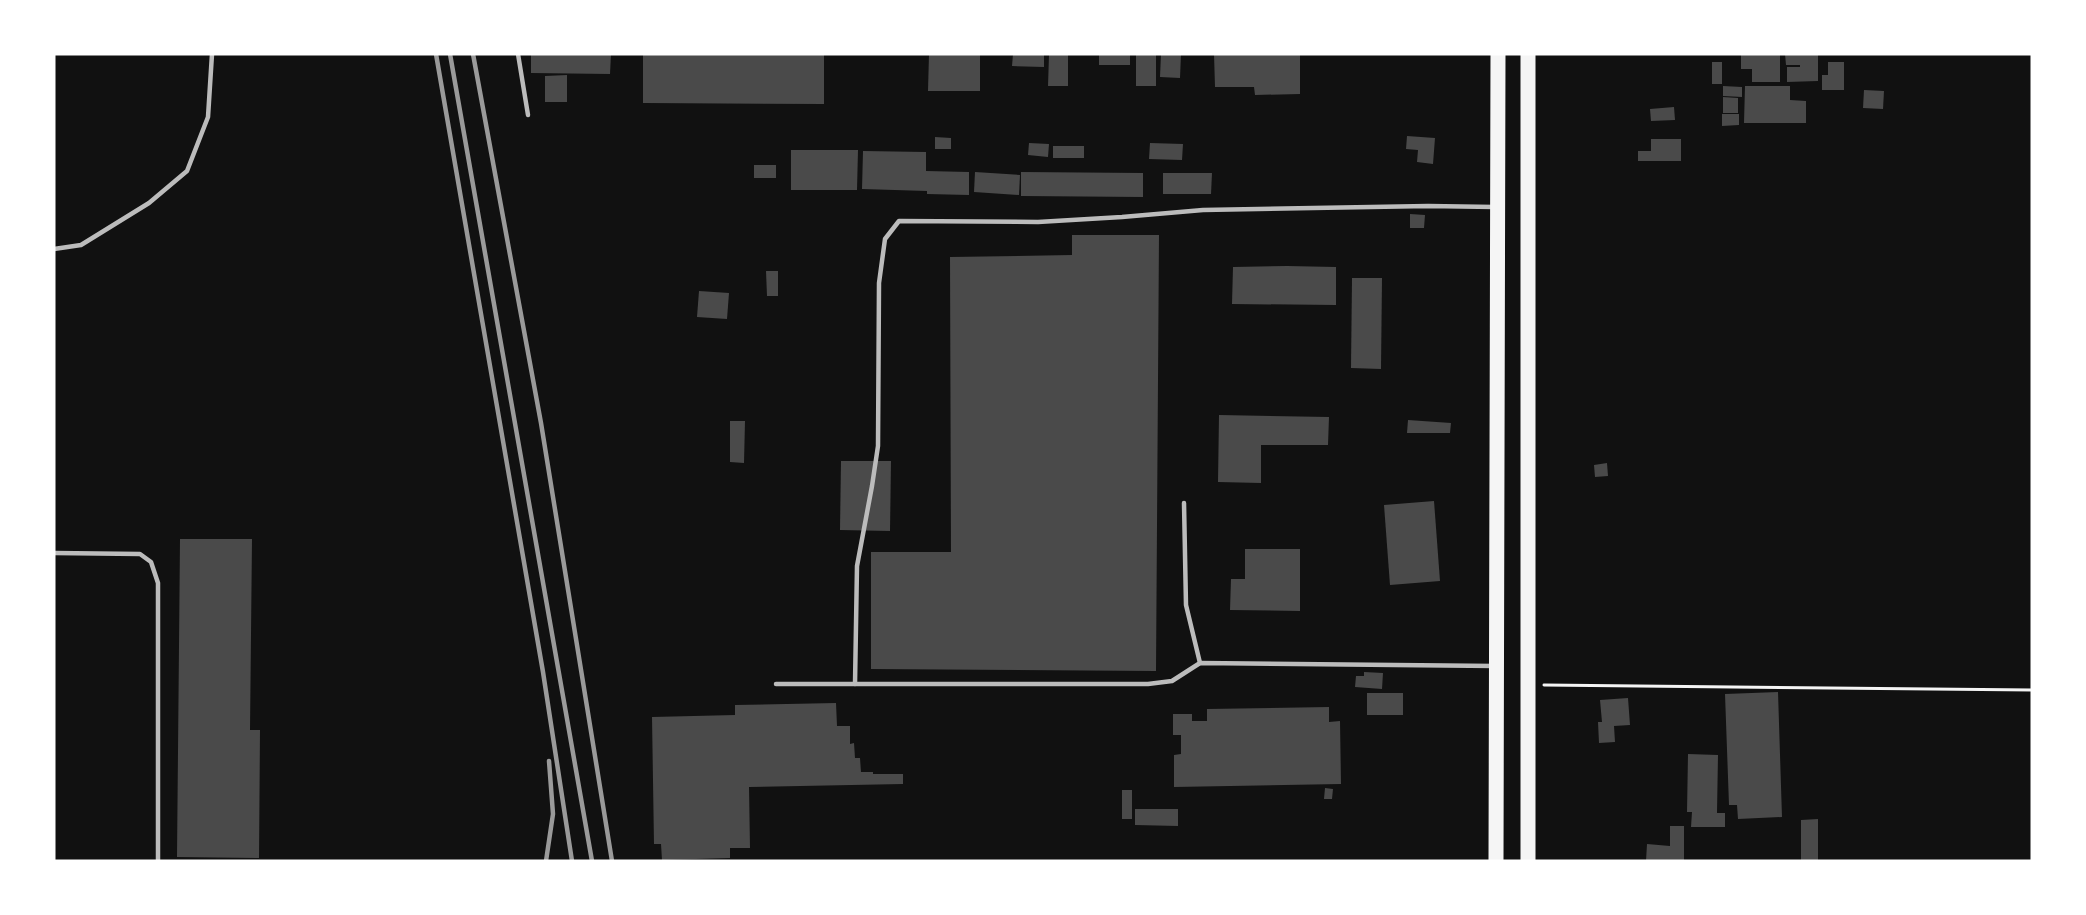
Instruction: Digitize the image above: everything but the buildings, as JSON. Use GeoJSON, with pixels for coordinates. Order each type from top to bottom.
{"type":"FeatureCollection","features":[{"type":"Feature","properties":{"kind":"highway"},"geometry":{"type":"LineString","coordinates":[[1496,861],[1498,54]]}},
{"type":"Feature","properties":{"kind":"highway"},"geometry":{"type":"LineString","coordinates":[[1528,54],[1528,861]]}},
{"type":"Feature","properties":{"kind":"lane"},"geometry":{"type":"LineString","coordinates":[[54,249],[81,244],[149,203],[187,171],[208,117],[212,54]]}},
{"type":"Feature","properties":{"kind":"lane"},"geometry":{"type":"LineString","coordinates":[[518,54],[528,115]]}},
{"type":"Feature","properties":{"kind":"lane"},"geometry":{"type":"LineString","coordinates":[[855,684],[857,566],[878,446],[879,283],[885,239],[899,221],[1038,222],[1203,210],[1498,207]]}},
{"type":"Feature","properties":{"kind":"lane"},"geometry":{"type":"LineString","coordinates":[[1184,503],[1186,605],[1200,663]]}},
{"type":"Feature","properties":{"kind":"lane"},"geometry":{"type":"LineString","coordinates":[[54,553],[140,554],[151,562],[158,583],[158,861]]}},
{"type":"Feature","properties":{"kind":"lane"},"geometry":{"type":"LineString","coordinates":[[776,684],[1148,684],[1172,681],[1200,663],[1498,666]]}},
{"type":"Feature","properties":{"kind":"path"},"geometry":{"type":"LineString","coordinates":[[1528,684],[2032,690]]}},
{"type":"Feature","properties":{"kind":"railway"},"geometry":{"type":"LineString","coordinates":[[436,54],[543,672],[572,861]]}},
{"type":"Feature","properties":{"kind":"railway"},"geometry":{"type":"LineString","coordinates":[[450,54],[592,861]]}},
{"type":"Feature","properties":{"kind":"railway"},"geometry":{"type":"LineString","coordinates":[[473,54],[541,423],[612,861]]}},
{"type":"Feature","properties":{"kind":"railway"},"geometry":{"type":"LineString","coordinates":[[546,861],[553,814],[549,761]]}}]}
